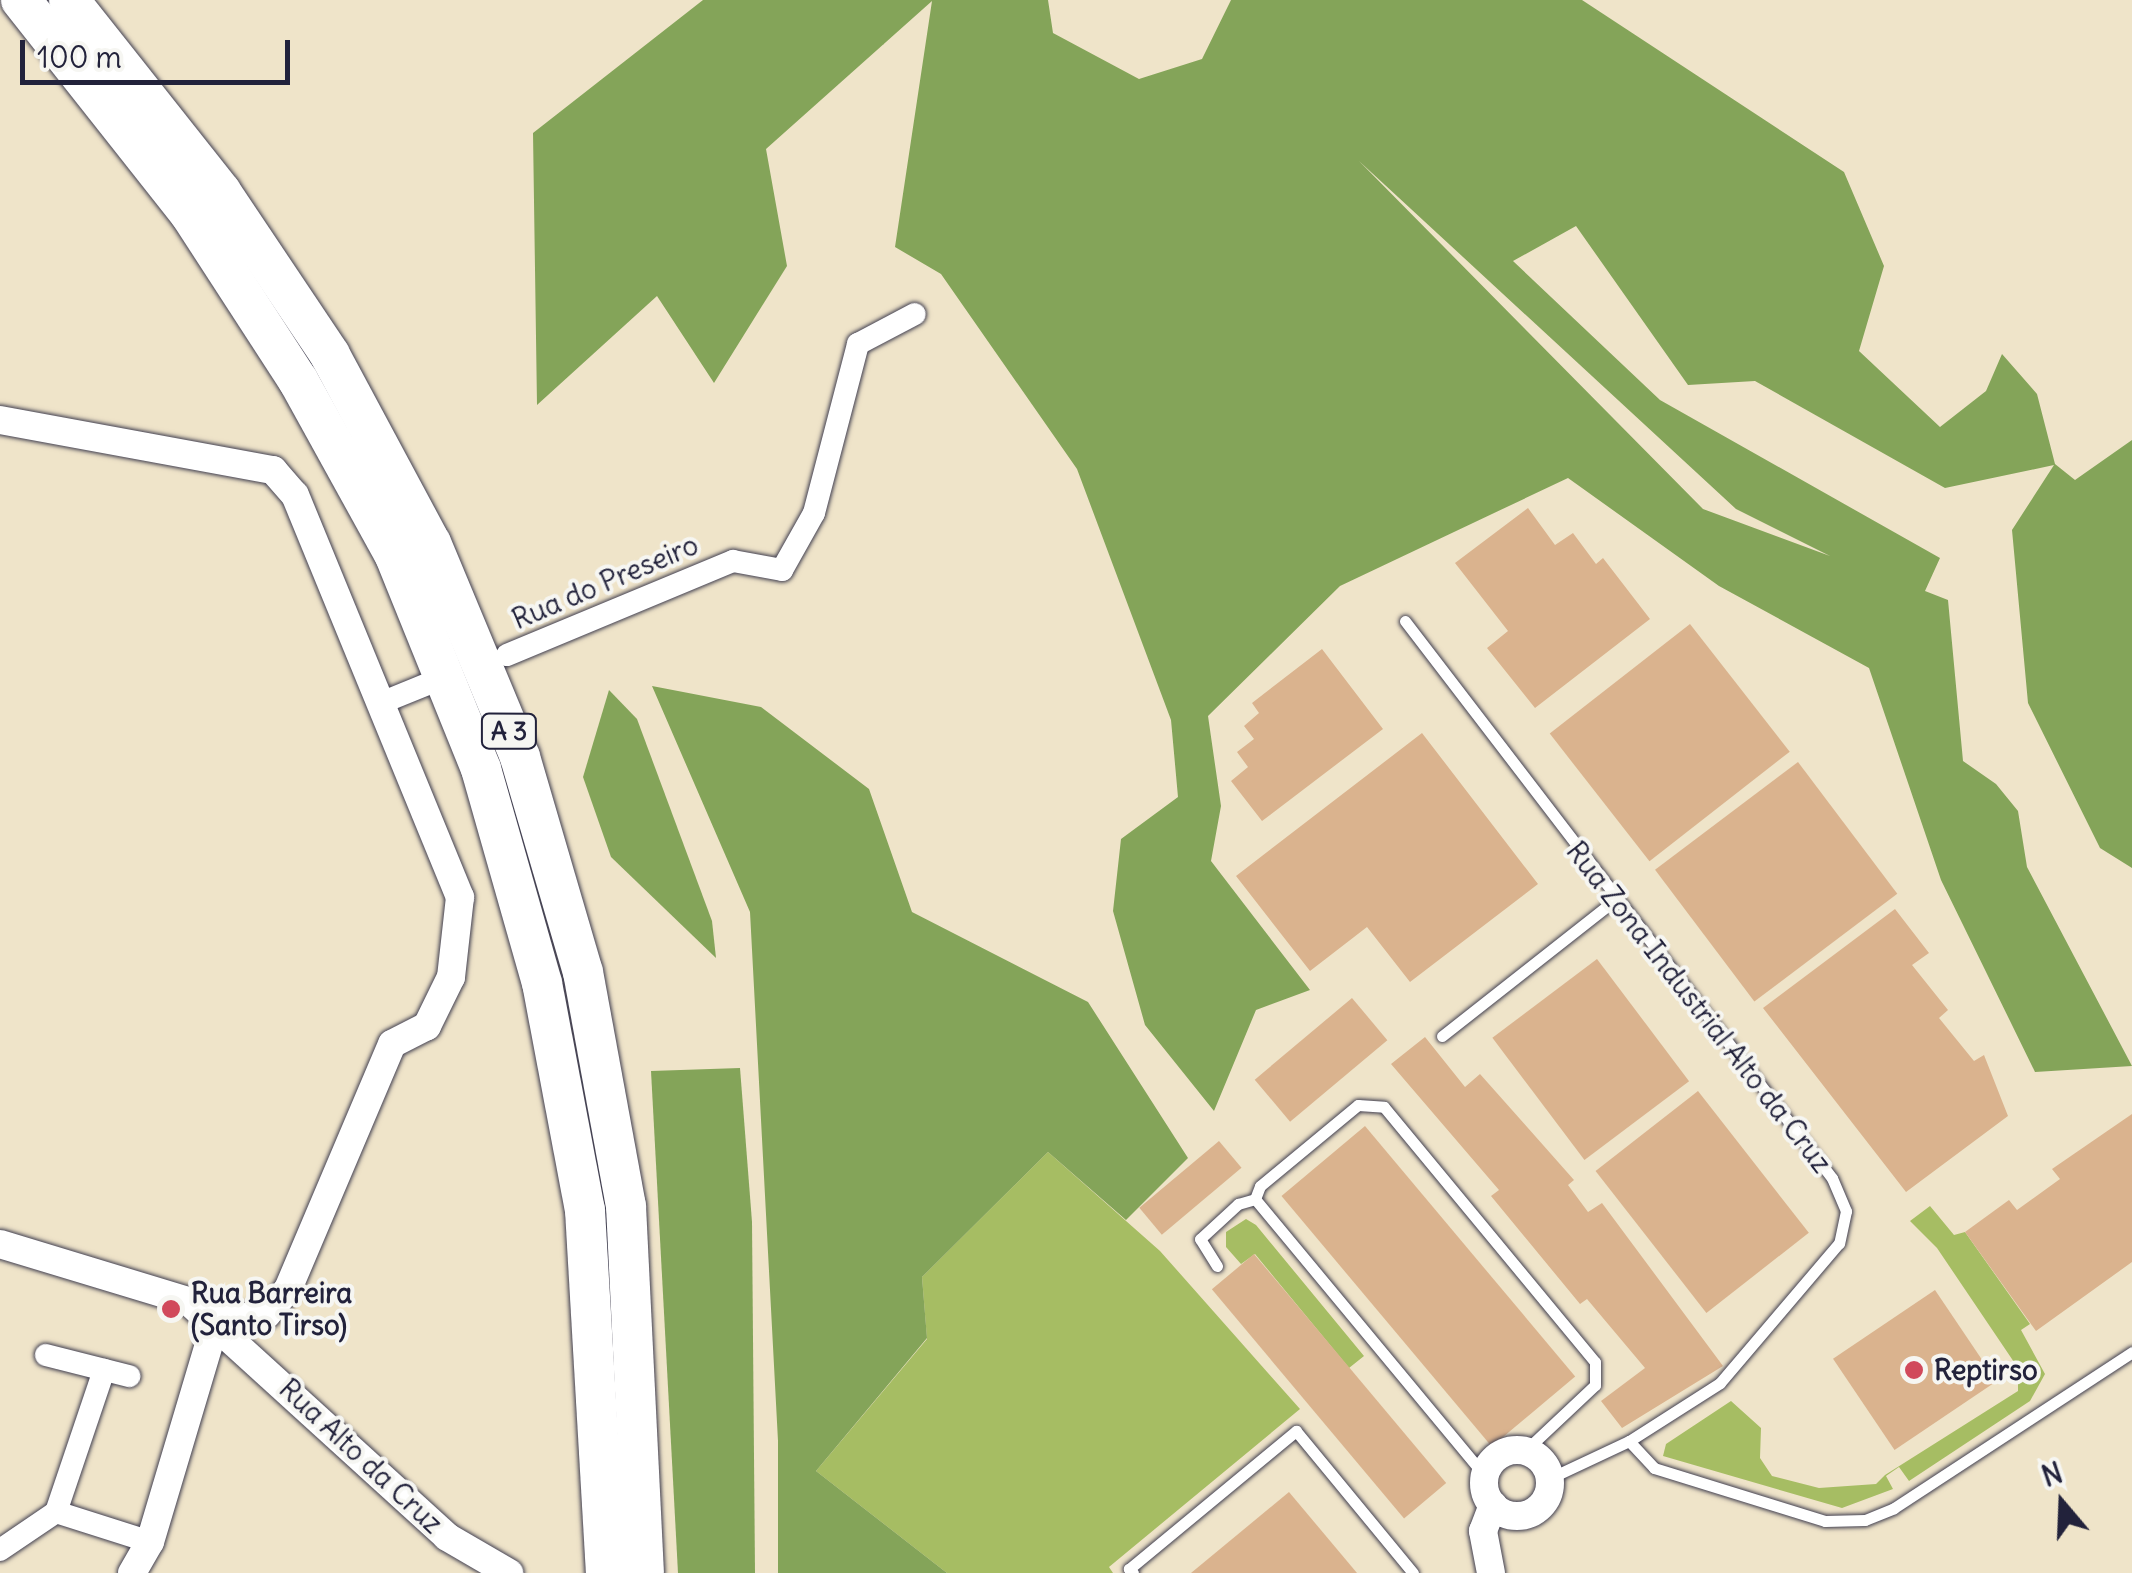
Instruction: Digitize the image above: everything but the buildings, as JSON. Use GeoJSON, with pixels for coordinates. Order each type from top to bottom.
{"type":"FeatureCollection","features":[{"type":"Feature","properties":{"kind":"highway","name":"A 3"},"geometry":{"type":"LineString","coordinates":[[21,0],[190,214],[298,380],[394,556],[480,769],[542,983],[585,1210],[605,1463],[606,1573]]}},
{"type":"Feature","properties":{"kind":"highway","name":"A 3"},"geometry":{"type":"LineString","coordinates":[[69,0],[221,192],[330,356],[431,543],[520,756],[583,972],[626,1206],[644,1573]]}},
{"type":"Feature","properties":{"kind":"street","name":"Rua do Preseiro"},"geometry":{"type":"LineString","coordinates":[[507,655],[732,561],[782,570],[814,512],[858,344],[915,314]]}},
{"type":"Feature","properties":{"kind":"street"},"geometry":{"type":"LineString","coordinates":[[0,420],[272,470],[295,495],[460,898],[451,977],[427,1026],[392,1044],[288,1289],[267,1314],[216,1321],[150,1542],[132,1573]]}},
{"type":"Feature","properties":{"kind":"street"},"geometry":{"type":"LineString","coordinates":[[381,704],[424,685]]}},
{"type":"Feature","properties":{"kind":"street","name":"Rua Alto da Cruz"},"geometry":{"type":"LineString","coordinates":[[0,1244],[164,1290],[216,1321],[447,1538],[504,1572]]}},
{"type":"Feature","properties":{"kind":"street"},"geometry":{"type":"LineString","coordinates":[[46,1355],[129,1376]]}},
{"type":"Feature","properties":{"kind":"street"},"geometry":{"type":"LineString","coordinates":[[0,1550],[56,1512],[104,1370]]}},
{"type":"Feature","properties":{"kind":"street"},"geometry":{"type":"LineString","coordinates":[[1491,1573],[1483,1531],[1492,1505],[1485,1476],[1498,1455],[1525,1450],[1546,1464],[1549,1494],[1534,1511],[1513,1516],[1492,1505]]}},
{"type":"Feature","properties":{"kind":"street"},"geometry":{"type":"LineString","coordinates":[[56,1512],[150,1542]]}},
{"type":"Feature","properties":{"kind":"lane","name":"Rua Zona Industrial Alto da Cruz"},"geometry":{"type":"LineString","coordinates":[[1405,621],[1832,1178],[1846,1211],[1839,1243],[1737,1366],[1708,1393],[1629,1441],[1550,1478]]}},
{"type":"Feature","properties":{"kind":"lane"},"geometry":{"type":"LineString","coordinates":[[1442,1036],[1616,899]]}},
{"type":"Feature","properties":{"kind":"lane"},"geometry":{"type":"LineString","coordinates":[[1255,1199],[1260,1186],[1358,1105],[1384,1107],[1595,1362],[1595,1385],[1525,1450]]}},
{"type":"Feature","properties":{"kind":"lane"},"geometry":{"type":"LineString","coordinates":[[1217,1266],[1200,1239],[1238,1204],[1255,1199]]}},
{"type":"Feature","properties":{"kind":"lane"},"geometry":{"type":"LineString","coordinates":[[1255,1199],[1485,1476]]}},
{"type":"Feature","properties":{"kind":"lane"},"geometry":{"type":"LineString","coordinates":[[1629,1441],[1654,1468],[1825,1521],[1864,1520],[1894,1508],[2132,1352]]}},
{"type":"Feature","properties":{"kind":"lane"},"geometry":{"type":"LineString","coordinates":[[1133,1573],[1129,1569],[1296,1431],[1414,1573]]}},
{"type":"Feature","properties":{"kind":"green space"},"geometry":{"type":"Polygon","coordinates":[[[703,0],[1048,0],[1053,33],[1139,79],[1202,59],[1231,0],[1582,0],[1844,172],[1884,266],[1859,351],[1940,427],[1986,391],[2002,354],[2037,394],[2055,464],[2075,480],[2132,440],[2132,868],[2100,848],[2028,703],[2012,530],[2054,465],[1945,488],[1755,381],[1688,385],[1576,226],[1513,261],[1660,400],[1940,558],[1925,591],[1948,600],[1963,761],[1996,784],[2018,811],[2027,867],[2132,1066],[2035,1072],[1941,880],[1869,668],[1719,586],[1568,478],[1340,586],[1208,716],[1221,806],[1211,861],[1310,990],[1256,1010],[1214,1111],[1145,1025],[1113,911],[1121,839],[1178,797],[1171,720],[1077,469],[941,274],[895,247],[932,1],[766,149],[787,266],[714,383],[657,296],[537,405],[533,133],[703,0]],[[1359,161],[1703,509],[1830,556],[1736,509],[1359,161]]]}},
{"type":"Feature","properties":{"kind":"green space"},"geometry":{"type":"Polygon","coordinates":[[[652,686],[761,707],[869,789],[912,912],[1088,1002],[1188,1158],[1126,1220],[1048,1152],[922,1277],[927,1338],[816,1471],[947,1573],[778,1573],[778,1441],[750,912],[652,686]]]}},
{"type":"Feature","properties":{"kind":"green space"},"geometry":{"type":"Polygon","coordinates":[[[609,690],[637,719],[712,921],[716,958],[611,857],[583,777],[609,690]]]}},
{"type":"Feature","properties":{"kind":"green space"},"geometry":{"type":"Polygon","coordinates":[[[740,1068],[752,1222],[755,1573],[678,1573],[651,1071],[740,1068]]]}},
{"type":"Feature","properties":{"kind":"green space"},"geometry":{"type":"Polygon","coordinates":[[[1048,1152],[1160,1251],[1300,1409],[1109,1567],[1113,1573],[947,1573],[816,1471],[927,1339],[922,1277],[1048,1152]]]}},
{"type":"Feature","properties":{"kind":"green space"},"geometry":{"type":"Polygon","coordinates":[[[1930,1206],[1954,1235],[1965,1232],[2030,1324],[2021,1330],[2045,1374],[2030,1401],[1909,1481],[1899,1467],[1886,1476],[1893,1489],[1842,1508],[1663,1456],[1666,1444],[1731,1401],[1761,1428],[1760,1458],[1772,1476],[1819,1488],[1876,1484],[1885,1475],[2018,1391],[2018,1368],[1937,1248],[1910,1221],[1930,1206]]]}},
{"type":"Feature","properties":{"kind":"green space"},"geometry":{"type":"Polygon","coordinates":[[[1246,1219],[1256,1225],[1364,1356],[1349,1368],[1255,1254],[1241,1264],[1226,1247],[1226,1232],[1246,1219]]]}},
{"type":"Feature","properties":{"kind":"place","name":"Rua Barreira (Santo Tirso)"},"geometry":{"type":"Point","coordinates":[171,1309]}},
{"type":"Feature","properties":{"kind":"place","name":"Reptirso"},"geometry":{"type":"Point","coordinates":[1914,1370]}}]}
